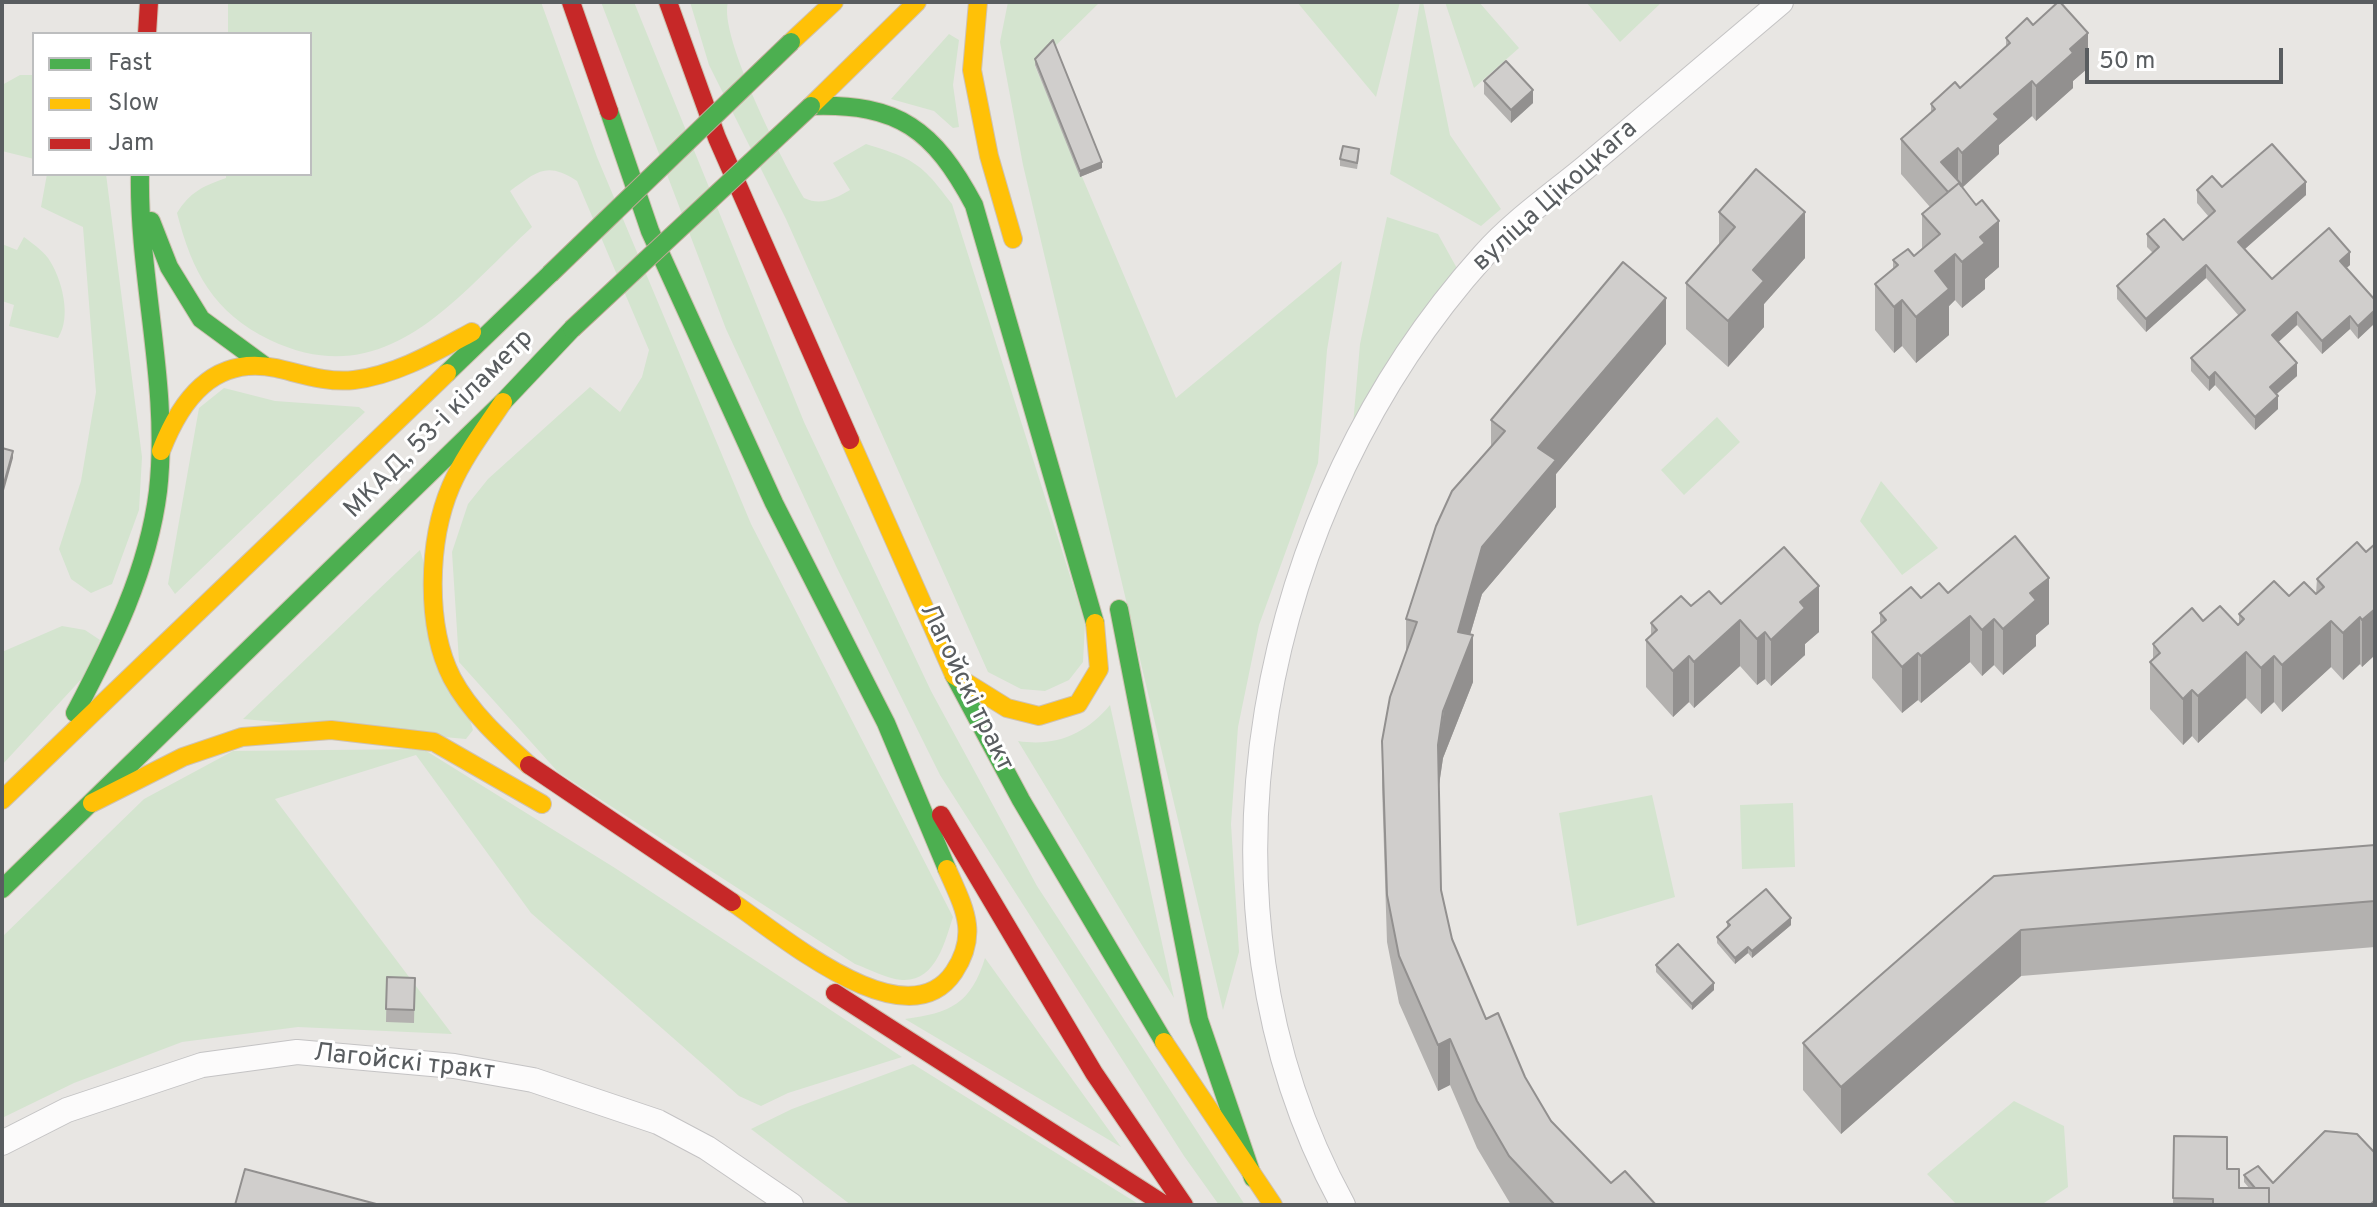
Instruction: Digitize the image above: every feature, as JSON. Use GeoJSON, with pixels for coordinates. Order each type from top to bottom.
{"type":"FeatureCollection","features":[{"type":"Feature","properties":{"kind":"main road"},"geometry":{"type":"LineString","coordinates":[[147,32],[149,2]]}},
{"type":"Feature","properties":{"kind":"main road"},"geometry":{"type":"LineString","coordinates":[[571,2],[650,231],[774,503],[886,723],[1094,1073],[1184,1205]]}},
{"type":"Feature","properties":{"kind":"main road","name":"Лагойскі тракт"},"geometry":{"type":"LineString","coordinates":[[668,2],[717,138],[954,675],[1021,800],[1158,1032],[1273,1205]]}},
{"type":"Feature","properties":{"kind":"main road","name":"МКАД, 53-і кіламетр"},"geometry":{"type":"LineString","coordinates":[[2,800],[834,2]]}},
{"type":"Feature","properties":{"kind":"main road","name":"МКАД, 53-і кіламетр"},"geometry":{"type":"LineString","coordinates":[[2,889],[503,402],[572,329],[811,106],[917,2]]}},
{"type":"Feature","properties":{"kind":"main road"},"geometry":{"type":"LineString","coordinates":[[978,2],[972,70],[989,156],[1020,262]]}},
{"type":"Feature","properties":{"kind":"main road"},"geometry":{"type":"LineString","coordinates":[[811,106],[837,104],[862,108],[904,123],[932,140],[951,163],[974,205],[1095,617],[1099,669],[1078,704],[1039,716],[1007,708],[954,675]]}},
{"type":"Feature","properties":{"kind":"main road"},"geometry":{"type":"LineString","coordinates":[[139,182],[169,267],[201,319],[265,366]]}},
{"type":"Feature","properties":{"kind":"main road"},"geometry":{"type":"LineString","coordinates":[[139,182],[145,308],[160,455]]}},
{"type":"Feature","properties":{"kind":"main road"},"geometry":{"type":"LineString","coordinates":[[55,750],[115,638],[149,548],[160,455],[171,422],[197,384],[221,371],[265,366],[334,381],[364,378],[458,339],[513,310]]}},
{"type":"Feature","properties":{"kind":"main road"},"geometry":{"type":"LineString","coordinates":[[503,402],[447,497],[438,551],[434,620],[451,678],[502,740],[542,777],[841,974],[881,994],[911,998],[936,991],[957,971],[968,947],[969,921],[886,723]]}},
{"type":"Feature","properties":{"kind":"main road"},"geometry":{"type":"LineString","coordinates":[[1114,594],[1199,1020],[1253,1178]]}},
{"type":"Feature","properties":{"kind":"main road"},"geometry":{"type":"LineString","coordinates":[[92,803],[183,757],[242,737],[331,730],[434,742],[501,778],[554,812]]}},
{"type":"Feature","properties":{"kind":"main road"},"geometry":{"type":"LineString","coordinates":[[740,931],[1165,1205]]}},
{"type":"Feature","properties":{"kind":"street","name":"вуліца Цікоцкага"},"geometry":{"type":"LineString","coordinates":[[1343,1205],[1287,1079],[1258,946],[1256,816],[1271,685],[1302,569],[1337,479],[1376,405],[1419,335],[1486,253],[1781,2]]}},
{"type":"Feature","properties":{"kind":"street","name":"Лагойскі тракт"},"geometry":{"type":"LineString","coordinates":[[2,1143],[67,1110],[202,1065],[297,1052],[454,1066],[533,1080],[658,1122],[707,1148],[791,1205]]}},
{"type":"Feature","properties":{"kind":"green space"},"geometry":{"type":"Polygon","coordinates":[[[228,2],[541,2],[597,157],[751,524],[953,917],[937,958],[923,974],[902,980],[855,964],[558,772],[459,662],[452,552],[468,504],[488,479],[590,387],[620,412],[642,377],[649,350],[577,181],[557,171],[542,171],[510,191],[532,227],[445,309],[415,331],[383,347],[349,356],[311,354],[270,340],[234,317],[208,288],[190,254],[177,213],[192,195],[226,176],[312,176],[312,32],[228,32],[228,2]]]}},
{"type":"Feature","properties":{"kind":"green space"},"geometry":{"type":"Polygon","coordinates":[[[601,2],[634,2],[804,422],[931,691],[1037,886],[1245,1205],[1219,1205],[1184,1156],[940,775],[836,566],[726,329],[601,2]]]}},
{"type":"Feature","properties":{"kind":"green space"},"geometry":{"type":"Polygon","coordinates":[[[690,2],[728,2],[728,19],[742,70],[804,198],[822,201],[850,190],[833,163],[866,144],[907,159],[925,171],[952,204],[1085,623],[1083,662],[1069,680],[1045,691],[1021,689],[988,672],[786,219],[709,65],[690,2]]]}},
{"type":"Feature","properties":{"kind":"green space"},"geometry":{"type":"Polygon","coordinates":[[[1008,2],[1100,2],[1035,66],[1176,398],[1342,261],[1327,350],[1318,463],[1259,625],[1238,727],[1231,824],[1239,952],[1223,1010],[1023,165],[1000,42],[1008,2]]]}},
{"type":"Feature","properties":{"kind":"green space"},"geometry":{"type":"Polygon","coordinates":[[[1297,2],[1400,2],[1376,97],[1297,2]]]}},
{"type":"Feature","properties":{"kind":"green space"},"geometry":{"type":"Polygon","coordinates":[[[1420,2],[1423,2],[1450,135],[1501,209],[1481,226],[1390,174],[1420,2]]]}},
{"type":"Feature","properties":{"kind":"green space"},"geometry":{"type":"Polygon","coordinates":[[[1445,2],[1479,2],[1519,48],[1474,88],[1445,2]]]}},
{"type":"Feature","properties":{"kind":"green space"},"geometry":{"type":"Polygon","coordinates":[[[1586,2],[1662,2],[1620,42],[1586,2]]]}},
{"type":"Feature","properties":{"kind":"green space"},"geometry":{"type":"Polygon","coordinates":[[[949,34],[959,40],[953,85],[959,127],[953,128],[934,111],[891,99],[949,34]]]}},
{"type":"Feature","properties":{"kind":"green space"},"geometry":{"type":"Polygon","coordinates":[[[20,75],[32,75],[32,158],[2,151],[2,85],[20,75]]]}},
{"type":"Feature","properties":{"kind":"green space"},"geometry":{"type":"Polygon","coordinates":[[[47,176],[106,176],[142,457],[139,510],[112,584],[91,593],[71,579],[59,549],[81,481],[96,392],[83,227],[41,207],[47,176]]]}},
{"type":"Feature","properties":{"kind":"green space"},"geometry":{"type":"Polygon","coordinates":[[[1387,217],[1438,234],[1459,272],[1353,425],[1360,344],[1387,217]]]}},
{"type":"Feature","properties":{"kind":"green space"},"geometry":{"type":"Polygon","coordinates":[[[24,237],[48,258],[61,287],[65,309],[58,338],[9,326],[14,305],[2,301],[2,244],[17,250],[24,237]]]}},
{"type":"Feature","properties":{"kind":"green space"},"geometry":{"type":"Polygon","coordinates":[[[224,388],[275,401],[359,407],[365,412],[175,594],[168,584],[199,408],[224,388]]]}},
{"type":"Feature","properties":{"kind":"green space"},"geometry":{"type":"Polygon","coordinates":[[[1717,417],[1740,442],[1684,495],[1661,470],[1717,417]]]}},
{"type":"Feature","properties":{"kind":"green space"},"geometry":{"type":"Polygon","coordinates":[[[1881,481],[1938,548],[1902,575],[1860,521],[1881,481]]]}},
{"type":"Feature","properties":{"kind":"green space"},"geometry":{"type":"Polygon","coordinates":[[[420,550],[473,730],[466,739],[243,719],[420,550]]]}},
{"type":"Feature","properties":{"kind":"green space"},"geometry":{"type":"Polygon","coordinates":[[[62,626],[85,630],[100,640],[87,673],[2,765],[2,652],[62,626]]]}},
{"type":"Feature","properties":{"kind":"green space"},"geometry":{"type":"Polygon","coordinates":[[[1110,705],[1174,998],[1018,741],[1045,742],[1069,736],[1091,724],[1110,705]]]}},
{"type":"Feature","properties":{"kind":"green space"},"geometry":{"type":"Polygon","coordinates":[[[423,749],[615,868],[902,1057],[788,1093],[761,1106],[739,1096],[531,913],[416,755],[275,799],[452,1034],[298,1027],[182,1042],[74,1083],[2,1118],[2,937],[144,799],[233,751],[423,749]]]}},
{"type":"Feature","properties":{"kind":"green space"},"geometry":{"type":"Polygon","coordinates":[[[1652,795],[1675,897],[1577,926],[1559,813],[1652,795]]]}},
{"type":"Feature","properties":{"kind":"green space"},"geometry":{"type":"Polygon","coordinates":[[[1793,803],[1795,867],[1742,869],[1740,805],[1793,803]]]}},
{"type":"Feature","properties":{"kind":"green space"},"geometry":{"type":"Polygon","coordinates":[[[985,958],[1121,1147],[905,1019],[935,1013],[957,1004],[973,986],[985,958]]]}},
{"type":"Feature","properties":{"kind":"green space"},"geometry":{"type":"Polygon","coordinates":[[[913,1064],[1140,1205],[851,1205],[751,1129],[792,1109],[913,1064]]]}},
{"type":"Feature","properties":{"kind":"green space"},"geometry":{"type":"Polygon","coordinates":[[[2014,1101],[2064,1126],[2068,1187],[2041,1205],[1957,1205],[1927,1174],[2014,1101]]]}},
{"type":"Feature","properties":{"kind":"building"},"geometry":{"type":"Polygon","coordinates":[[[2058,2],[2088,33],[2070,49],[2073,53],[2036,86],[2032,81],[1994,114],[1999,119],[1962,153],[1958,148],[1941,162],[1962,185],[1959,183],[1948,192],[1901,139],[1935,109],[1931,104],[1955,82],[1960,88],[2010,43],[2006,38],[2027,18],[2033,25],[2058,2]]]}},
{"type":"Feature","properties":{"kind":"building"},"geometry":{"type":"Polygon","coordinates":[[[1053,40],[1102,162],[1080,171],[1035,59],[1053,40]]]}},
{"type":"Feature","properties":{"kind":"building"},"geometry":{"type":"Polygon","coordinates":[[[1506,61],[1533,90],[1511,110],[1484,81],[1506,61]]]}},
{"type":"Feature","properties":{"kind":"building"},"geometry":{"type":"Polygon","coordinates":[[[2272,144],[2306,182],[2238,242],[2272,279],[2329,228],[2350,252],[2340,261],[2375,300],[2375,310],[2358,326],[2350,316],[2322,341],[2297,312],[2272,335],[2297,363],[2270,387],[2278,396],[2255,417],[2215,372],[2209,378],[2191,358],[2245,310],[2206,265],[2146,319],[2117,286],[2159,247],[2147,234],[2164,219],[2183,240],[2215,211],[2197,190],[2212,176],[2222,187],[2272,144]]]}},
{"type":"Feature","properties":{"kind":"building"},"geometry":{"type":"Polygon","coordinates":[[[1343,146],[1359,149],[1357,163],[1340,159],[1343,146]]]}},
{"type":"Feature","properties":{"kind":"building"},"geometry":{"type":"Polygon","coordinates":[[[1756,169],[1805,212],[1753,270],[1764,281],[1728,321],[1686,283],[1735,227],[1719,212],[1756,169]]]}},
{"type":"Feature","properties":{"kind":"building"},"geometry":{"type":"Polygon","coordinates":[[[1959,183],[1976,205],[1982,200],[1999,221],[1980,237],[1985,243],[1962,262],[1955,254],[1935,271],[1949,289],[1916,317],[1902,300],[1894,307],[1875,284],[1898,265],[1893,260],[1908,249],[1914,256],[1940,234],[1922,214],[1959,183]]]}},
{"type":"Feature","properties":{"kind":"building"},"geometry":{"type":"Polygon","coordinates":[[[1623,262],[1666,298],[1538,448],[1556,460],[1482,547],[1458,632],[1473,635],[1443,711],[1438,745],[1441,890],[1452,939],[1486,1019],[1498,1013],[1525,1077],[1551,1121],[1611,1183],[1625,1171],[1656,1205],[1555,1205],[1509,1156],[1477,1101],[1450,1039],[1438,1045],[1399,956],[1387,895],[1382,741],[1390,697],[1417,622],[1406,619],[1436,526],[1452,491],[1505,431],[1491,420],[1623,262]]]}},
{"type":"Feature","properties":{"kind":"building"},"geometry":{"type":"Polygon","coordinates":[[[2,448],[13,451],[3,487],[2,487],[2,448]]]}},
{"type":"Feature","properties":{"kind":"building"},"geometry":{"type":"Polygon","coordinates":[[[2015,536],[2049,578],[2030,593],[2036,600],[2003,629],[1994,619],[1982,630],[1970,616],[1921,656],[1918,653],[1902,667],[1872,632],[1886,620],[1880,613],[1911,587],[1921,598],[1939,583],[1948,593],[2015,536]]]}},
{"type":"Feature","properties":{"kind":"building"},"geometry":{"type":"Polygon","coordinates":[[[2357,542],[2366,552],[2375,544],[2375,609],[2362,620],[2360,617],[2343,633],[2331,621],[2282,665],[2274,656],[2261,668],[2246,652],[2198,696],[2192,690],[2183,699],[2150,662],[2160,653],[2153,644],[2192,608],[2203,621],[2220,606],[2238,625],[2244,619],[2239,614],[2274,581],[2289,596],[2304,582],[2316,594],[2324,587],[2317,579],[2357,542]]]}},
{"type":"Feature","properties":{"kind":"building"},"geometry":{"type":"Polygon","coordinates":[[[1784,547],[1819,586],[1800,602],[1805,608],[1771,640],[1765,632],[1757,639],[1740,620],[1694,662],[1689,656],[1673,671],[1646,640],[1657,630],[1651,623],[1681,596],[1691,606],[1709,591],[1721,604],[1784,547]]]}},
{"type":"Feature","properties":{"kind":"building"},"geometry":{"type":"Polygon","coordinates":[[[2375,845],[2375,901],[2021,930],[1841,1087],[1803,1043],[1994,876],[2375,845]]]}},
{"type":"Feature","properties":{"kind":"building"},"geometry":{"type":"Polygon","coordinates":[[[1766,889],[1791,918],[1752,951],[1748,947],[1735,958],[1717,937],[1730,925],[1727,922],[1766,889]]]}},
{"type":"Feature","properties":{"kind":"building"},"geometry":{"type":"Polygon","coordinates":[[[1678,944],[1714,983],[1692,1004],[1656,965],[1678,944]]]}},
{"type":"Feature","properties":{"kind":"building"},"geometry":{"type":"Polygon","coordinates":[[[387,977],[415,978],[414,1010],[386,1009],[387,977]]]}},
{"type":"Feature","properties":{"kind":"building"},"geometry":{"type":"Polygon","coordinates":[[[2325,1131],[2357,1134],[2375,1153],[2375,1200],[2370,1205],[2269,1205],[2269,1188],[2255,1188],[2244,1175],[2258,1166],[2273,1183],[2325,1131]]]}},
{"type":"Feature","properties":{"kind":"building"},"geometry":{"type":"Polygon","coordinates":[[[2174,1136],[2227,1137],[2227,1169],[2239,1169],[2239,1188],[2269,1188],[2269,1205],[2213,1205],[2213,1199],[2173,1198],[2174,1136]]]}},
{"type":"Feature","properties":{"kind":"building"},"geometry":{"type":"Polygon","coordinates":[[[245,1169],[380,1205],[235,1205],[245,1169]]]}},
{"type":"Feature","properties":{"kind":"traffic: fast"},"geometry":{"type":"LineString","coordinates":[[550,274],[791,42]]}},
{"type":"Feature","properties":{"kind":"traffic: fast"},"geometry":{"type":"LineString","coordinates":[[811,106],[868,110],[891,116],[910,126],[944,157],[974,205],[1095,623]]}},
{"type":"Feature","properties":{"kind":"traffic: fast"},"geometry":{"type":"LineString","coordinates":[[572,329],[811,106]]}},
{"type":"Feature","properties":{"kind":"traffic: fast"},"geometry":{"type":"LineString","coordinates":[[609,111],[650,231],[774,503],[886,723],[947,869]]}},
{"type":"Feature","properties":{"kind":"traffic: fast"},"geometry":{"type":"LineString","coordinates":[[75,713],[127,606],[146,550],[158,491],[160,412],[144,253],[140,176]]}},
{"type":"Feature","properties":{"kind":"traffic: fast"},"geometry":{"type":"LineString","coordinates":[[151,221],[169,267],[201,319],[265,366]]}},
{"type":"Feature","properties":{"kind":"traffic: fast"},"geometry":{"type":"LineString","coordinates":[[447,373],[550,274]]}},
{"type":"Feature","properties":{"kind":"traffic: fast"},"geometry":{"type":"LineString","coordinates":[[2,889],[503,402],[572,329]]}},
{"type":"Feature","properties":{"kind":"traffic: fast"},"geometry":{"type":"LineString","coordinates":[[1119,609],[1199,1020],[1253,1178]]}},
{"type":"Feature","properties":{"kind":"traffic: fast"},"geometry":{"type":"LineString","coordinates":[[954,675],[1021,800],[1164,1042]]}},
{"type":"Feature","properties":{"kind":"traffic: slow"},"geometry":{"type":"LineString","coordinates":[[791,42],[834,2]]}},
{"type":"Feature","properties":{"kind":"traffic: slow"},"geometry":{"type":"LineString","coordinates":[[811,106],[917,2]]}},
{"type":"Feature","properties":{"kind":"traffic: slow"},"geometry":{"type":"LineString","coordinates":[[978,2],[972,70],[989,156],[1013,239]]}},
{"type":"Feature","properties":{"kind":"traffic: slow"},"geometry":{"type":"LineString","coordinates":[[161,451],[190,398],[203,385],[235,368],[276,368],[324,379],[354,380],[400,368],[472,332]]}},
{"type":"Feature","properties":{"kind":"traffic: slow"},"geometry":{"type":"LineString","coordinates":[[2,800],[447,373]]}},
{"type":"Feature","properties":{"kind":"traffic: slow"},"geometry":{"type":"LineString","coordinates":[[503,402],[462,464],[443,508],[434,557],[434,608],[443,657],[459,690],[487,725],[529,765]]}},
{"type":"Feature","properties":{"kind":"traffic: slow"},"geometry":{"type":"LineString","coordinates":[[850,440],[954,675],[1007,708],[1039,716],[1078,704],[1099,669],[1095,623]]}},
{"type":"Feature","properties":{"kind":"traffic: slow"},"geometry":{"type":"LineString","coordinates":[[92,803],[183,757],[242,737],[331,730],[434,742],[542,804]]}},
{"type":"Feature","properties":{"kind":"traffic: slow"},"geometry":{"type":"LineString","coordinates":[[732,902],[810,957],[843,976],[875,990],[906,996],[933,991],[954,972],[962,958],[966,945],[966,920],[947,869]]}},
{"type":"Feature","properties":{"kind":"traffic: slow"},"geometry":{"type":"LineString","coordinates":[[1164,1042],[1273,1205]]}},
{"type":"Feature","properties":{"kind":"traffic: jam"},"geometry":{"type":"LineString","coordinates":[[147,32],[149,2]]}},
{"type":"Feature","properties":{"kind":"traffic: jam"},"geometry":{"type":"LineString","coordinates":[[571,2],[609,111]]}},
{"type":"Feature","properties":{"kind":"traffic: jam"},"geometry":{"type":"LineString","coordinates":[[668,2],[717,138],[850,440]]}},
{"type":"Feature","properties":{"kind":"traffic: jam"},"geometry":{"type":"LineString","coordinates":[[529,765],[732,902]]}},
{"type":"Feature","properties":{"kind":"traffic: jam"},"geometry":{"type":"LineString","coordinates":[[941,815],[1094,1073],[1184,1205]]}},
{"type":"Feature","properties":{"kind":"traffic: jam"},"geometry":{"type":"LineString","coordinates":[[835,993],[1165,1205]]}}]}
